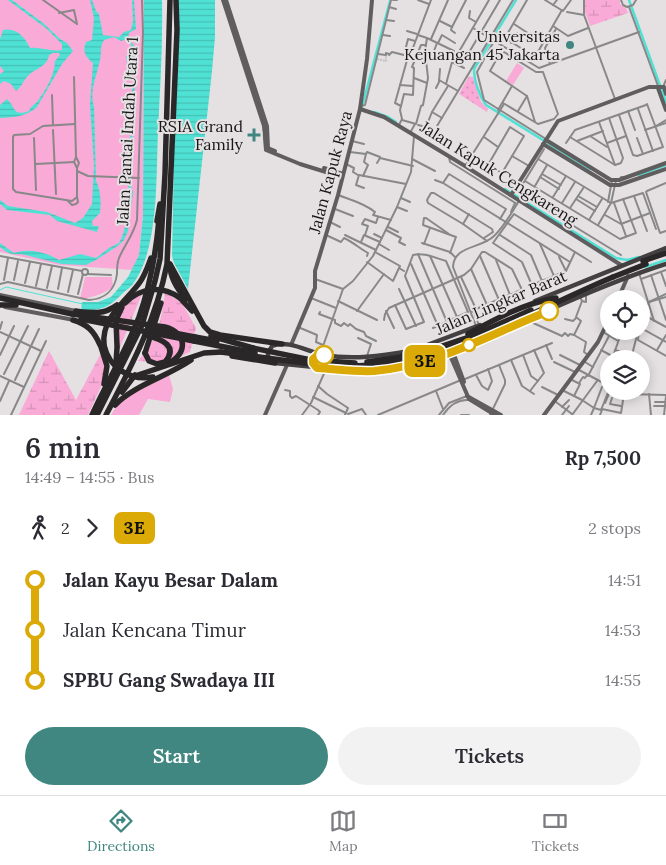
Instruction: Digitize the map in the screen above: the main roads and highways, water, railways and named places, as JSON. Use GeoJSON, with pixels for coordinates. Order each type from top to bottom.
{"type":"FeatureCollection","features":[{"type":"Feature","properties":{"kind":"highway"},"geometry":{"type":"LineString","coordinates":[[92,415],[138,320],[154,260],[160,204],[167,30],[170,0]]}},
{"type":"Feature","properties":{"kind":"highway"},"geometry":{"type":"LineString","coordinates":[[99,415],[143,329],[156,290],[162,260],[166,230],[169,156],[173,22],[170,0]]}},
{"type":"Feature","properties":{"kind":"highway"},"geometry":{"type":"LineString","coordinates":[[176,0],[178,30],[169,248],[170,272],[203,329]]}},
{"type":"Feature","properties":{"kind":"highway"},"geometry":{"type":"LineString","coordinates":[[101,395],[107,368],[102,345],[104,332],[108,320],[134,290],[144,274],[150,259],[160,204]]}},
{"type":"Feature","properties":{"kind":"highway"},"geometry":{"type":"LineString","coordinates":[[107,415],[150,326],[164,279],[169,248]]}},
{"type":"Feature","properties":{"kind":"highway"},"geometry":{"type":"LineString","coordinates":[[73,315],[92,330],[111,361],[120,371],[135,378],[153,377],[204,353],[220,352],[286,365],[354,367],[384,365],[441,351],[473,340],[519,320],[640,260],[666,254]]}},
{"type":"Feature","properties":{"kind":"highway"},"geometry":{"type":"LineString","coordinates":[[170,262],[202,324],[210,332],[282,344]]}},
{"type":"Feature","properties":{"kind":"highway"},"geometry":{"type":"LineString","coordinates":[[97,320],[161,340],[167,344],[170,350],[167,360],[160,364],[150,362],[146,358],[145,353],[160,306],[170,262]]}},
{"type":"Feature","properties":{"kind":"highway"},"geometry":{"type":"LineString","coordinates":[[114,370],[117,347],[116,320],[120,311],[125,303],[138,292],[152,289],[169,291],[180,298],[189,307],[203,329],[217,338],[286,365]]}},
{"type":"Feature","properties":{"kind":"highway"},"geometry":{"type":"LineString","coordinates":[[0,296],[73,315],[108,311],[134,290]]}},
{"type":"Feature","properties":{"kind":"highway"},"geometry":{"type":"LineString","coordinates":[[467,335],[536,303],[569,294]]}},
{"type":"Feature","properties":{"kind":"highway"},"geometry":{"type":"LineString","coordinates":[[0,306],[15,305],[354,367],[424,352],[472,336],[556,298]]}},
{"type":"Feature","properties":{"kind":"highway"},"geometry":{"type":"LineString","coordinates":[[363,358],[383,358],[407,354],[467,335],[539,306]]}},
{"type":"Feature","properties":{"kind":"highway"},"geometry":{"type":"LineString","coordinates":[[97,320],[165,327],[175,331],[182,340],[182,351],[175,360],[140,371],[132,378],[115,405]]}},
{"type":"Feature","properties":{"kind":"highway"},"geometry":{"type":"LineString","coordinates":[[132,378],[152,370],[220,352]]}},
{"type":"Feature","properties":{"kind":"highway"},"geometry":{"type":"LineString","coordinates":[[201,356],[224,355],[275,363]]}},
{"type":"Feature","properties":{"kind":"highway"},"geometry":{"type":"LineString","coordinates":[[107,415],[124,396],[174,371],[190,359]]}},
{"type":"Feature","properties":{"kind":"main road","name":"Jalan Lingkar Barat"},"geometry":{"type":"LineString","coordinates":[[282,344],[320,354],[363,358],[412,350],[435,344],[620,265],[640,260],[666,248]]}},
{"type":"Feature","properties":{"kind":"main road"},"geometry":{"type":"LineString","coordinates":[[640,260],[632,266],[636,271],[666,264]]}},
{"type":"Feature","properties":{"kind":"main road"},"geometry":{"type":"LineString","coordinates":[[596,290],[628,276],[666,264]]}},
{"type":"Feature","properties":{"kind":"main road"},"geometry":{"type":"LineString","coordinates":[[282,344],[273,346],[268,350],[268,358],[275,363],[326,369],[354,367],[374,371],[408,366],[451,353],[581,299],[623,275],[623,269],[620,265]]}},
{"type":"Feature","properties":{"kind":"main road"},"geometry":{"type":"LineString","coordinates":[[614,268],[620,271],[621,275],[618,278]]}},
{"type":"Feature","properties":{"kind":"main road"},"geometry":{"type":"LineString","coordinates":[[304,367],[310,359],[307,350]]}},
{"type":"Feature","properties":{"kind":"main road"},"geometry":{"type":"LineString","coordinates":[[317,368],[313,360],[320,354]]}},
{"type":"Feature","properties":{"kind":"water"},"geometry":{"type":"Polygon","coordinates":[[[8,0],[12,0],[43,23],[67,43],[73,51],[62,64],[37,107],[24,115],[0,118],[0,105],[7,99],[17,112],[24,113],[29,111],[46,88],[55,66],[55,61],[60,55],[59,53],[53,53],[49,55],[46,62],[29,75],[16,91],[11,84],[4,81],[0,84],[0,74],[4,71],[0,66],[0,39],[3,30],[16,31],[26,40],[30,48],[62,50],[62,44],[47,29],[8,0]]]}},
{"type":"Feature","properties":{"kind":"water"},"geometry":{"type":"Polygon","coordinates":[[[90,0],[92,0],[99,14],[103,35],[119,37],[124,32],[131,30],[133,21],[132,0],[134,0],[136,29],[129,33],[128,39],[134,45],[135,79],[130,178],[133,192],[128,231],[124,240],[119,245],[86,265],[62,264],[9,253],[0,247],[0,243],[14,253],[37,252],[59,260],[80,254],[96,258],[119,243],[122,237],[125,227],[124,222],[128,216],[131,192],[128,187],[130,159],[128,142],[132,132],[129,108],[133,100],[132,90],[134,82],[128,70],[126,56],[130,54],[131,44],[127,39],[121,41],[114,37],[104,40],[92,95],[96,181],[100,193],[100,213],[92,221],[93,226],[99,226],[97,232],[57,221],[50,215],[7,210],[0,204],[0,200],[8,206],[47,212],[75,223],[83,218],[92,204],[94,166],[90,104],[93,63],[84,49],[86,42],[92,40],[94,18],[90,0]]]}},
{"type":"Feature","properties":{"kind":"water"},"geometry":{"type":"Polygon","coordinates":[[[144,0],[162,0],[162,50],[156,189],[152,230],[143,266],[133,284],[109,305],[100,309],[81,311],[82,302],[98,302],[111,297],[128,277],[139,255],[143,215],[144,0]]]}},
{"type":"Feature","properties":{"kind":"water"},"geometry":{"type":"Polygon","coordinates":[[[177,0],[215,0],[215,37],[212,71],[188,289],[172,256],[177,0]]]}},
{"type":"Feature","properties":{"kind":"waterway"},"geometry":{"type":"LineString","coordinates":[[516,0],[474,69],[479,92],[486,105],[590,169]]}},
{"type":"Feature","properties":{"kind":"waterway"},"geometry":{"type":"LineString","coordinates":[[629,0],[666,102]]}},
{"type":"Feature","properties":{"kind":"waterway"},"geometry":{"type":"LineString","coordinates":[[362,107],[390,1]]}},
{"type":"Feature","properties":{"kind":"waterway"},"geometry":{"type":"LineString","coordinates":[[374,112],[396,122]]}},
{"type":"Feature","properties":{"kind":"waterway"},"geometry":{"type":"LineString","coordinates":[[639,175],[666,165]]}},
{"type":"Feature","properties":{"kind":"waterway"},"geometry":{"type":"LineString","coordinates":[[505,189],[616,258],[627,260],[639,257]]}},
{"type":"Feature","properties":{"kind":"waterway"},"geometry":{"type":"LineString","coordinates":[[644,266],[666,260]]}},
{"type":"Feature","properties":{"kind":"waterway"},"geometry":{"type":"LineString","coordinates":[[0,290],[6,287],[83,304]]}},
{"type":"Feature","properties":{"kind":"tunnel"},"geometry":{"type":"LineString","coordinates":[[377,59],[386,61],[386,55]]}},
{"type":"Feature","properties":{"kind":"place","name":"Universitas Kejuangan 45 Jakarta"},"geometry":{"type":"Point","coordinates":[570,45]}},
{"type":"Feature","properties":{"kind":"place","name":"RSIA Grand Family"},"geometry":{"type":"Point","coordinates":[254,135]}}]}
